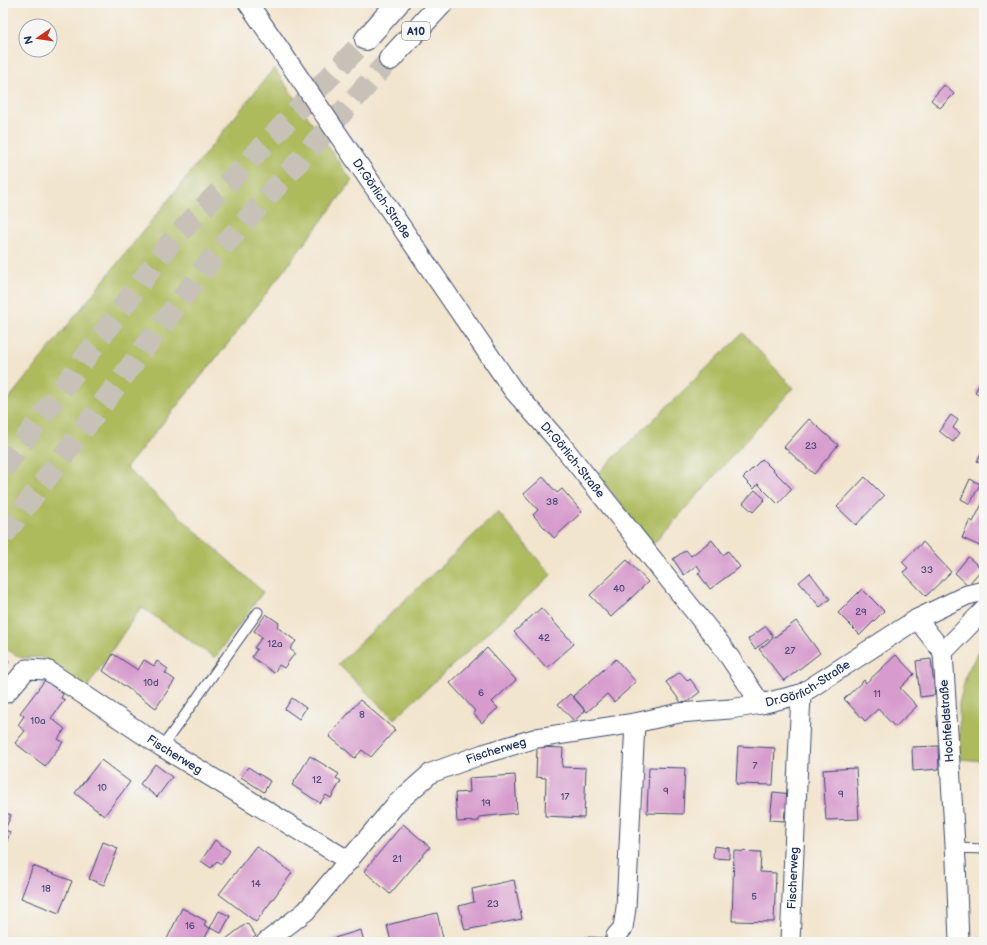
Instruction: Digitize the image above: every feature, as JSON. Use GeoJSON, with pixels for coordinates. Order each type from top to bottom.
{"type":"FeatureCollection","features":[{"type":"Feature","properties":{"kind":"highway","name":"A10"},"geometry":{"type":"LineString","coordinates":[[366,39],[398,3]]}},
{"type":"Feature","properties":{"kind":"highway","name":"A10"},"geometry":{"type":"LineString","coordinates":[[390,59],[442,3]]}},
{"type":"Feature","properties":{"kind":"street","name":"Dr.Görlich-Straße"},"geometry":{"type":"LineString","coordinates":[[248,3],[513,390],[560,443],[722,646],[760,704],[801,694],[917,619],[968,595],[984,591]]}},
{"type":"Feature","properties":{"kind":"street"},"geometry":{"type":"LineString","coordinates":[[917,619],[943,652],[984,610]]}},
{"type":"Feature","properties":{"kind":"street","name":"Hochfeldstraße"},"geometry":{"type":"LineString","coordinates":[[943,652],[959,942]]}},
{"type":"Feature","properties":{"kind":"street","name":"Fischerweg"},"geometry":{"type":"LineString","coordinates":[[6,693],[27,669],[46,670],[162,747],[349,861]]}},
{"type":"Feature","properties":{"kind":"street","name":"Fischerweg"},"geometry":{"type":"LineString","coordinates":[[790,942],[801,694]]}},
{"type":"Feature","properties":{"kind":"street","name":"Fischerweg"},"geometry":{"type":"LineString","coordinates":[[266,942],[306,911],[397,803],[431,774],[483,754],[537,738],[635,723],[679,713],[730,709],[760,704]]}},
{"type":"Feature","properties":{"kind":"street"},"geometry":{"type":"LineString","coordinates":[[616,936],[623,928],[626,908],[635,723]]}},
{"type":"Feature","properties":{"kind":"lane"},"geometry":{"type":"LineString","coordinates":[[162,747],[258,612]]}},
{"type":"Feature","properties":{"kind":"lane"},"geometry":{"type":"LineString","coordinates":[[955,848],[984,849]]}},
{"type":"Feature","properties":{"kind":"green space"},"geometry":{"type":"Polygon","coordinates":[[[274,68],[352,181],[226,346],[126,468],[263,592],[215,658],[141,607],[86,689],[40,657],[21,658],[3,647],[3,406],[274,68]]]}},
{"type":"Feature","properties":{"kind":"green space"},"geometry":{"type":"Polygon","coordinates":[[[743,333],[793,388],[652,544],[597,474],[743,333]]]}},
{"type":"Feature","properties":{"kind":"green space"},"geometry":{"type":"Polygon","coordinates":[[[498,512],[551,575],[394,719],[338,664],[498,512]]]}},
{"type":"Feature","properties":{"kind":"green space"},"geometry":{"type":"Polygon","coordinates":[[[984,643],[984,761],[960,759],[959,704],[967,672],[984,643]]]}},
{"type":"Feature","properties":{"kind":"building"},"geometry":{"type":"Polygon","coordinates":[[[944,85],[954,94],[940,108],[931,100],[944,85]]]}},
{"type":"Feature","properties":{"kind":"building"},"geometry":{"type":"Polygon","coordinates":[[[984,377],[984,397],[975,392],[984,377]]]}},
{"type":"Feature","properties":{"kind":"building"},"geometry":{"type":"Polygon","coordinates":[[[951,415],[958,420],[953,428],[960,433],[953,442],[939,431],[951,415]]]}},
{"type":"Feature","properties":{"kind":"building"},"geometry":{"type":"Polygon","coordinates":[[[809,419],[838,445],[814,474],[784,447],[809,419]]]}},
{"type":"Feature","properties":{"kind":"building"},"geometry":{"type":"Polygon","coordinates":[[[984,450],[984,466],[977,461],[984,450]]]}},
{"type":"Feature","properties":{"kind":"building"},"geometry":{"type":"Polygon","coordinates":[[[762,459],[792,489],[778,504],[758,484],[754,489],[743,478],[762,459]]]}},
{"type":"Feature","properties":{"kind":"building"},"geometry":{"type":"Polygon","coordinates":[[[543,477],[557,493],[562,489],[582,512],[554,538],[533,515],[538,510],[524,494],[543,477]]]}},
{"type":"Feature","properties":{"kind":"building"},"geometry":{"type":"Polygon","coordinates":[[[865,477],[884,496],[856,525],[837,507],[865,477]]]}},
{"type":"Feature","properties":{"kind":"building"},"geometry":{"type":"Polygon","coordinates":[[[970,479],[980,484],[970,504],[961,499],[970,479]]]}},
{"type":"Feature","properties":{"kind":"building"},"geometry":{"type":"Polygon","coordinates":[[[755,490],[765,499],[753,512],[743,503],[755,490]]]}},
{"type":"Feature","properties":{"kind":"building"},"geometry":{"type":"Polygon","coordinates":[[[984,500],[984,548],[962,538],[970,520],[973,522],[984,500]]]}},
{"type":"Feature","properties":{"kind":"building"},"geometry":{"type":"Polygon","coordinates":[[[712,540],[723,555],[728,551],[740,567],[710,589],[698,573],[701,571],[697,565],[684,575],[673,559],[686,550],[691,556],[712,540]]]}},
{"type":"Feature","properties":{"kind":"building"},"geometry":{"type":"Polygon","coordinates":[[[923,542],[951,572],[926,596],[903,572],[908,568],[902,562],[923,542]]]}},
{"type":"Feature","properties":{"kind":"building"},"geometry":{"type":"Polygon","coordinates":[[[968,557],[982,569],[968,585],[955,573],[968,557]]]}},
{"type":"Feature","properties":{"kind":"building"},"geometry":{"type":"Polygon","coordinates":[[[627,560],[648,582],[611,617],[590,595],[627,560]]]}},
{"type":"Feature","properties":{"kind":"building"},"geometry":{"type":"Polygon","coordinates":[[[810,573],[830,599],[820,607],[799,582],[810,573]]]}},
{"type":"Feature","properties":{"kind":"building"},"geometry":{"type":"Polygon","coordinates":[[[862,589],[884,611],[860,635],[838,613],[862,589]]]}},
{"type":"Feature","properties":{"kind":"building"},"geometry":{"type":"Polygon","coordinates":[[[541,608],[574,644],[547,668],[514,632],[541,608]]]}},
{"type":"Feature","properties":{"kind":"building"},"geometry":{"type":"Polygon","coordinates":[[[266,614],[279,623],[277,627],[296,641],[290,649],[295,653],[284,668],[279,665],[274,673],[252,657],[257,649],[254,648],[262,637],[254,631],[266,614]]]}},
{"type":"Feature","properties":{"kind":"building"},"geometry":{"type":"Polygon","coordinates":[[[796,621],[820,653],[784,681],[759,649],[796,621]]]}},
{"type":"Feature","properties":{"kind":"building"},"geometry":{"type":"Polygon","coordinates":[[[766,626],[773,636],[755,649],[748,639],[766,626]]]}},
{"type":"Feature","properties":{"kind":"building"},"geometry":{"type":"Polygon","coordinates":[[[487,648],[516,680],[492,702],[498,708],[482,723],[473,713],[475,711],[450,683],[487,648]]]}},
{"type":"Feature","properties":{"kind":"building"},"geometry":{"type":"Polygon","coordinates":[[[113,654],[138,670],[144,660],[154,666],[157,661],[168,669],[165,673],[175,680],[156,708],[103,671],[113,654]]]}},
{"type":"Feature","properties":{"kind":"building"},"geometry":{"type":"Polygon","coordinates":[[[896,655],[914,674],[900,688],[917,706],[895,727],[878,709],[865,721],[844,699],[864,680],[866,683],[896,655]]]}},
{"type":"Feature","properties":{"kind":"building"},"geometry":{"type":"Polygon","coordinates":[[[3,657],[9,662],[3,669],[3,657]]]}},
{"type":"Feature","properties":{"kind":"building"},"geometry":{"type":"Polygon","coordinates":[[[616,659],[636,682],[614,702],[607,694],[587,712],[573,696],[616,659]]]}},
{"type":"Feature","properties":{"kind":"building"},"geometry":{"type":"Polygon","coordinates":[[[931,659],[935,695],[920,697],[916,661],[931,659]]]}},
{"type":"Feature","properties":{"kind":"building"},"geometry":{"type":"Polygon","coordinates":[[[680,672],[688,681],[690,679],[700,692],[683,705],[666,682],[680,672]]]}},
{"type":"Feature","properties":{"kind":"building"},"geometry":{"type":"Polygon","coordinates":[[[45,680],[63,694],[61,698],[65,700],[51,718],[65,729],[58,739],[63,742],[45,766],[15,743],[25,731],[18,725],[24,716],[20,713],[45,680]]]}},
{"type":"Feature","properties":{"kind":"building"},"geometry":{"type":"Polygon","coordinates":[[[570,694],[585,711],[574,721],[558,704],[570,694]]]}},
{"type":"Feature","properties":{"kind":"building"},"geometry":{"type":"Polygon","coordinates":[[[292,698],[306,708],[299,719],[285,709],[292,698]]]}},
{"type":"Feature","properties":{"kind":"building"},"geometry":{"type":"Polygon","coordinates":[[[360,700],[395,730],[371,757],[362,750],[355,758],[329,736],[360,700]]]}},
{"type":"Feature","properties":{"kind":"building"},"geometry":{"type":"Polygon","coordinates":[[[738,746],[775,748],[773,785],[736,784],[738,746]]]}},
{"type":"Feature","properties":{"kind":"building"},"geometry":{"type":"Polygon","coordinates":[[[938,746],[939,769],[913,771],[912,747],[938,746]]]}},
{"type":"Feature","properties":{"kind":"building"},"geometry":{"type":"Polygon","coordinates":[[[537,747],[563,748],[562,767],[586,768],[584,818],[545,816],[546,778],[536,777],[537,747]]]}},
{"type":"Feature","properties":{"kind":"building"},"geometry":{"type":"Polygon","coordinates":[[[310,756],[339,774],[336,778],[341,781],[331,798],[326,795],[320,803],[292,785],[310,756]]]}},
{"type":"Feature","properties":{"kind":"building"},"geometry":{"type":"Polygon","coordinates":[[[101,760],[130,782],[104,816],[75,793],[101,760]]]}},
{"type":"Feature","properties":{"kind":"building"},"geometry":{"type":"Polygon","coordinates":[[[155,764],[172,777],[157,797],[140,784],[155,764]]]}},
{"type":"Feature","properties":{"kind":"building"},"geometry":{"type":"Polygon","coordinates":[[[248,767],[270,781],[264,792],[241,777],[248,767]]]}},
{"type":"Feature","properties":{"kind":"building"},"geometry":{"type":"Polygon","coordinates":[[[649,767],[685,768],[683,814],[647,813],[649,767]]]}},
{"type":"Feature","properties":{"kind":"building"},"geometry":{"type":"Polygon","coordinates":[[[856,768],[859,819],[826,820],[823,770],[856,768]]]}},
{"type":"Feature","properties":{"kind":"building"},"geometry":{"type":"Polygon","coordinates":[[[515,775],[517,813],[479,817],[479,821],[457,822],[455,793],[470,792],[469,778],[515,775]]]}},
{"type":"Feature","properties":{"kind":"building"},"geometry":{"type":"Polygon","coordinates":[[[773,792],[792,794],[790,811],[785,811],[784,821],[770,820],[773,792]]]}},
{"type":"Feature","properties":{"kind":"building"},"geometry":{"type":"Polygon","coordinates":[[[3,812],[11,815],[5,830],[10,832],[6,844],[3,843],[3,812]]]}},
{"type":"Feature","properties":{"kind":"building"},"geometry":{"type":"Polygon","coordinates":[[[403,824],[430,847],[390,894],[364,871],[403,824]]]}},
{"type":"Feature","properties":{"kind":"building"},"geometry":{"type":"Polygon","coordinates":[[[215,840],[230,851],[221,864],[217,861],[211,868],[201,861],[215,840]]]}},
{"type":"Feature","properties":{"kind":"building"},"geometry":{"type":"Polygon","coordinates":[[[103,842],[118,848],[104,885],[89,879],[103,842]]]}},
{"type":"Feature","properties":{"kind":"building"},"geometry":{"type":"Polygon","coordinates":[[[256,846],[292,873],[256,922],[219,894],[256,846]]]}},
{"type":"Feature","properties":{"kind":"building"},"geometry":{"type":"Polygon","coordinates":[[[714,846],[729,848],[729,859],[713,858],[714,846]]]}},
{"type":"Feature","properties":{"kind":"building"},"geometry":{"type":"Polygon","coordinates":[[[734,851],[761,852],[760,872],[776,873],[774,922],[732,921],[734,851]]]}},
{"type":"Feature","properties":{"kind":"building"},"geometry":{"type":"Polygon","coordinates":[[[33,866],[72,881],[59,913],[21,898],[33,866]]]}},
{"type":"Feature","properties":{"kind":"building"},"geometry":{"type":"Polygon","coordinates":[[[514,880],[522,919],[465,930],[459,906],[474,902],[472,889],[514,880]]]}},
{"type":"Feature","properties":{"kind":"building"},"geometry":{"type":"Polygon","coordinates":[[[182,908],[206,921],[204,925],[210,928],[203,942],[166,941],[182,908]]]}},
{"type":"Feature","properties":{"kind":"building"},"geometry":{"type":"Polygon","coordinates":[[[219,911],[230,916],[221,933],[210,928],[219,911]]]}},
{"type":"Feature","properties":{"kind":"building"},"geometry":{"type":"Polygon","coordinates":[[[437,913],[444,942],[391,942],[387,925],[437,913]]]}},
{"type":"Feature","properties":{"kind":"building"},"geometry":{"type":"Polygon","coordinates":[[[247,923],[256,936],[248,942],[222,942],[247,923]]]}},
{"type":"Feature","properties":{"kind":"building"},"geometry":{"type":"Polygon","coordinates":[[[361,930],[364,942],[321,942],[361,930]]]}},
{"type":"Feature","properties":{"kind":"building"},"geometry":{"type":"Polygon","coordinates":[[[585,937],[613,938],[613,942],[584,942],[585,937]]]}},
{"type":"Feature","properties":{"kind":"building"},"geometry":{"type":"Polygon","coordinates":[[[554,940],[565,941],[565,942],[554,942],[554,940]]]}},
{"type":"Feature","properties":{"kind":"tunnel"},"geometry":{"type":"LineString","coordinates":[[3,469],[170,243],[366,39]]}},
{"type":"Feature","properties":{"kind":"tunnel"},"geometry":{"type":"LineString","coordinates":[[3,536],[210,261],[390,59]]}}]}
